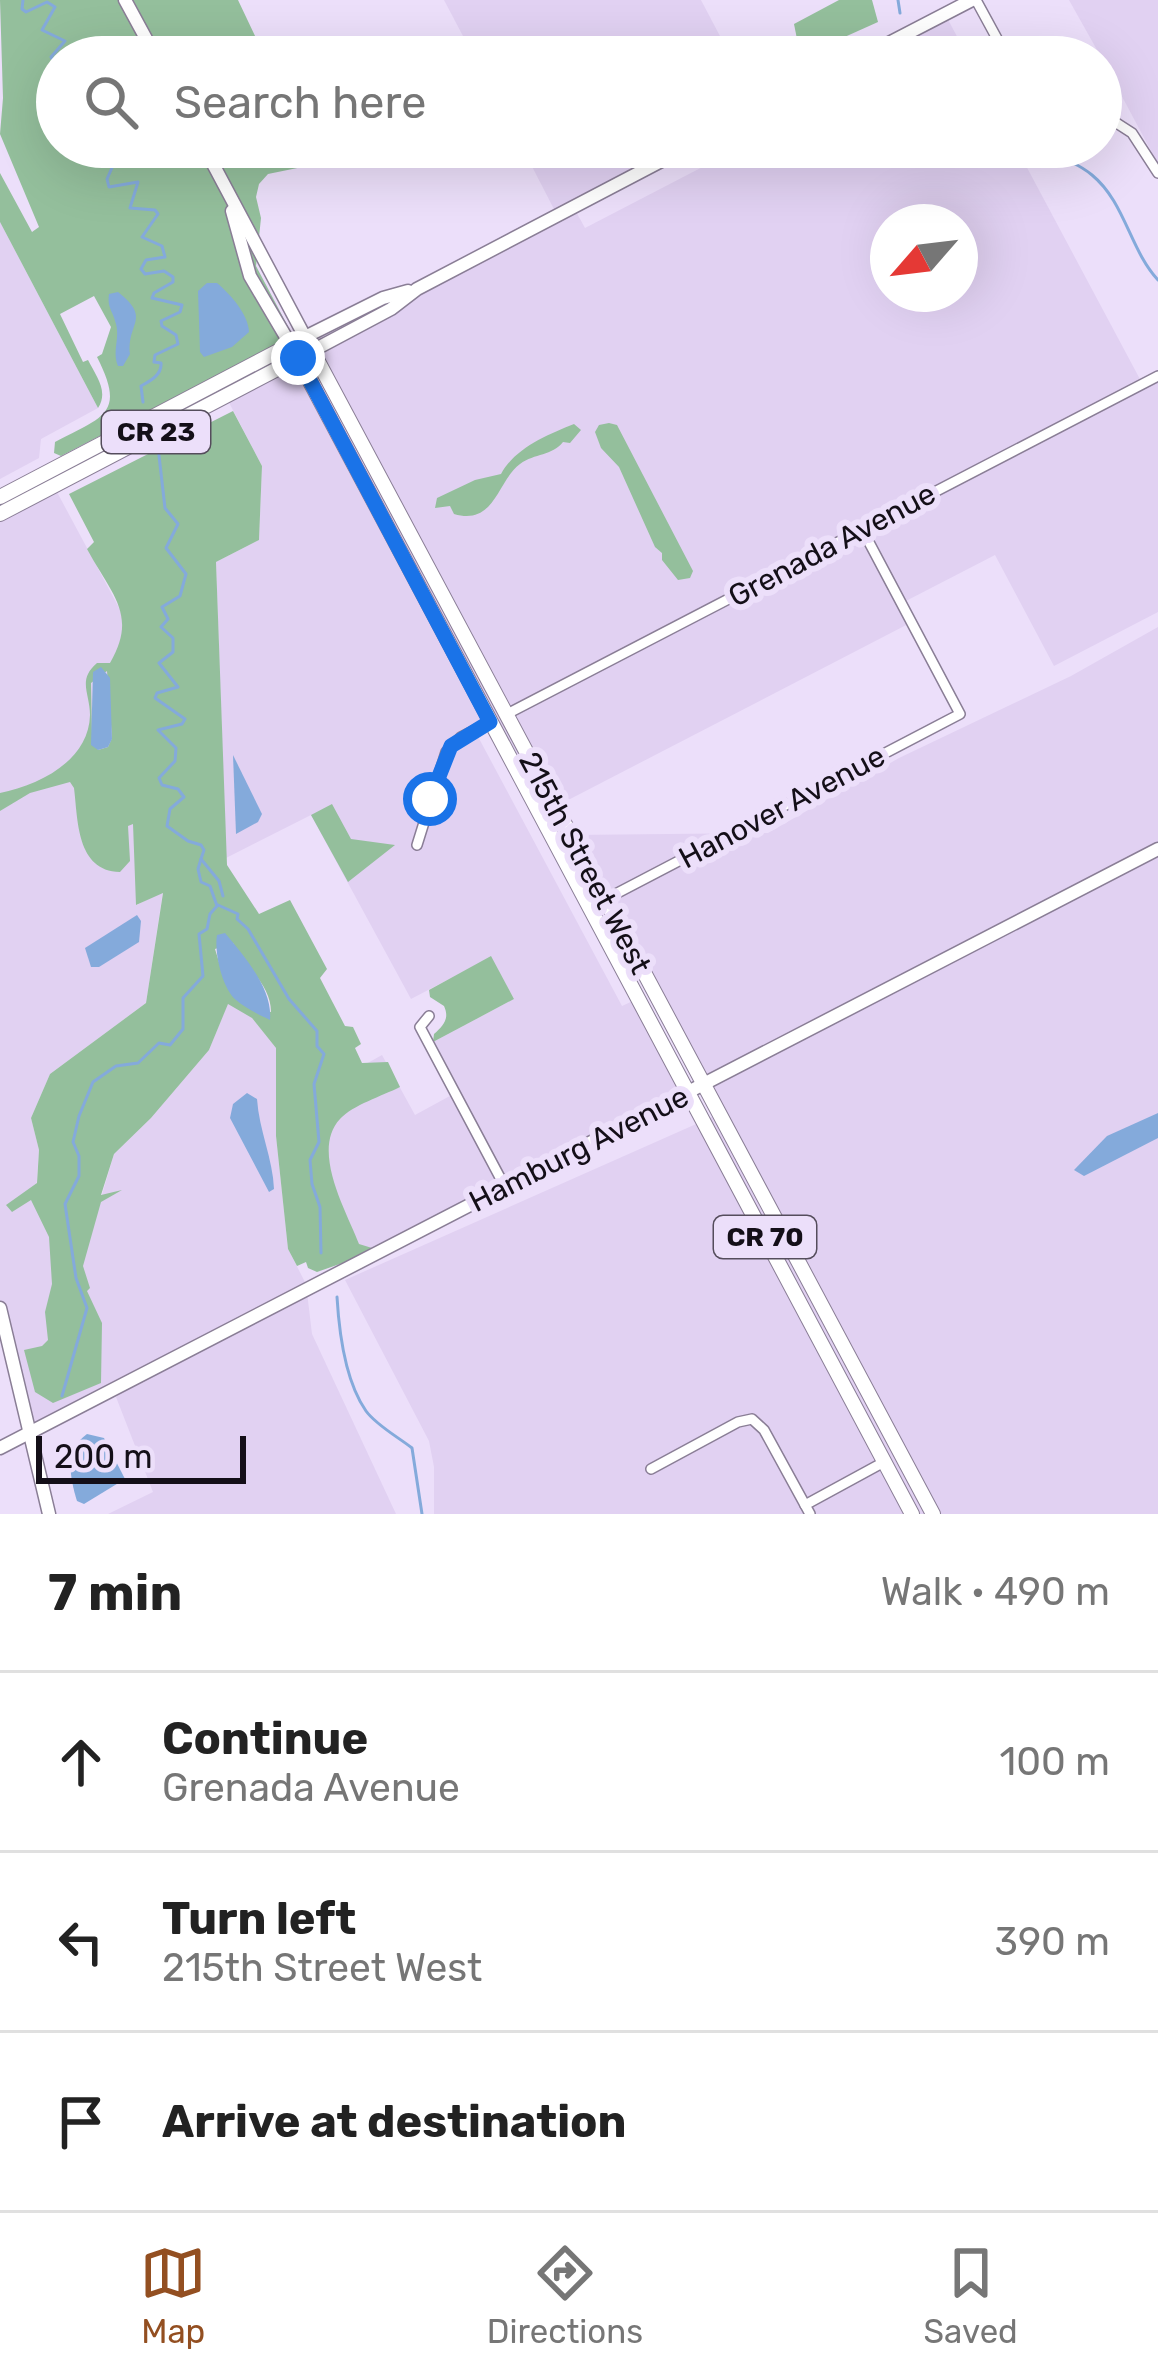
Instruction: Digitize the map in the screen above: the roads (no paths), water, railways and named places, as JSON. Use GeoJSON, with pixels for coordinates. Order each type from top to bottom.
{"type":"FeatureCollection","features":[{"type":"Feature","properties":{"kind":"main road","name":"CR 23"},"geometry":{"type":"LineString","coordinates":[[0,497],[302,348]]}},
{"type":"Feature","properties":{"kind":"main road","name":"CR 23"},"geometry":{"type":"LineString","coordinates":[[0,514],[302,348]]}},
{"type":"Feature","properties":{"kind":"main road","name":"215th Street West"},"geometry":{"type":"LineString","coordinates":[[302,348],[490,722],[901,1454],[930,1514]]}},
{"type":"Feature","properties":{"kind":"main road","name":"215th Street West"},"geometry":{"type":"LineString","coordinates":[[302,348],[507,714],[841,1382],[912,1514]]}},
{"type":"Feature","properties":{"kind":"main road"},"geometry":{"type":"LineString","coordinates":[[443,634],[456,646],[490,702],[507,714]]}},
{"type":"Feature","properties":{"kind":"main road"},"geometry":{"type":"LineString","coordinates":[[490,722],[506,731],[560,816]]}},
{"type":"Feature","properties":{"kind":"main road"},"geometry":{"type":"LineString","coordinates":[[841,1382],[886,1446],[901,1454]]}},
{"type":"Feature","properties":{"kind":"main road"},"geometry":{"type":"LineString","coordinates":[[884,1462],[897,1466],[930,1514]]}},
{"type":"Feature","properties":{"kind":"street"},"geometry":{"type":"LineString","coordinates":[[125,0],[145,36]]}},
{"type":"Feature","properties":{"kind":"street"},"geometry":{"type":"LineString","coordinates":[[903,36],[974,0],[995,36]]}},
{"type":"Feature","properties":{"kind":"street"},"geometry":{"type":"LineString","coordinates":[[1122,127],[1132,133],[1158,173]]}},
{"type":"Feature","properties":{"kind":"street","name":"215th Street West"},"geometry":{"type":"LineString","coordinates":[[215,168],[302,348]]}},
{"type":"Feature","properties":{"kind":"street","name":"CR 23"},"geometry":{"type":"LineString","coordinates":[[302,348],[383,298],[417,289],[648,168]]}},
{"type":"Feature","properties":{"kind":"street","name":"Grenada Avenue"},"geometry":{"type":"LineString","coordinates":[[507,714],[1158,376]]}},
{"type":"Feature","properties":{"kind":"street","name":"Hanover Avenue"},"geometry":{"type":"LineString","coordinates":[[604,900],[960,714],[862,529]]}},
{"type":"Feature","properties":{"kind":"street"},"geometry":{"type":"LineString","coordinates":[[417,844],[446,752],[461,737],[490,722]]}},
{"type":"Feature","properties":{"kind":"street","name":"Hamburg Avenue"},"geometry":{"type":"LineString","coordinates":[[0,1448],[1158,848]]}},
{"type":"Feature","properties":{"kind":"street"},"geometry":{"type":"LineString","coordinates":[[429,1016],[420,1027],[505,1187]]}},
{"type":"Feature","properties":{"kind":"street"},"geometry":{"type":"LineString","coordinates":[[0,1308],[49,1514]]}},
{"type":"Feature","properties":{"kind":"street"},"geometry":{"type":"LineString","coordinates":[[651,1468],[752,1419],[764,1430],[807,1509],[884,1462]]}},
{"type":"Feature","properties":{"kind":"water"},"geometry":{"type":"Polygon","coordinates":[[[207,283],[217,283],[233,299],[249,332],[232,347],[204,357],[198,291],[207,283]]]}},
{"type":"Feature","properties":{"kind":"water"},"geometry":{"type":"Polygon","coordinates":[[[118,292],[136,315],[130,354],[123,366],[116,361],[117,329],[109,303],[109,294],[118,292]]]}},
{"type":"Feature","properties":{"kind":"water"},"geometry":{"type":"Polygon","coordinates":[[[101,667],[110,678],[112,739],[108,747],[98,750],[91,745],[93,672],[101,667]]]}},
{"type":"Feature","properties":{"kind":"water"},"geometry":{"type":"Polygon","coordinates":[[[233,755],[262,814],[258,822],[236,834],[233,755]]]}},
{"type":"Feature","properties":{"kind":"water"},"geometry":{"type":"Polygon","coordinates":[[[137,915],[139,942],[99,967],[91,967],[85,948],[137,915]]]}},
{"type":"Feature","properties":{"kind":"water"},"geometry":{"type":"Polygon","coordinates":[[[225,933],[262,985],[270,1020],[240,1003],[227,987],[216,942],[217,935],[225,933]]]}},
{"type":"Feature","properties":{"kind":"water"},"geometry":{"type":"Polygon","coordinates":[[[247,1093],[257,1099],[273,1178],[274,1189],[269,1192],[230,1118],[233,1104],[247,1093]]]}},
{"type":"Feature","properties":{"kind":"water"},"geometry":{"type":"Polygon","coordinates":[[[1158,1113],[1158,1138],[1084,1176],[1074,1170],[1107,1136],[1158,1113]]]}},
{"type":"Feature","properties":{"kind":"water"},"geometry":{"type":"Polygon","coordinates":[[[87,1434],[104,1438],[125,1479],[84,1504],[77,1501],[71,1465],[75,1448],[87,1434]]]}},
{"type":"Feature","properties":{"kind":"waterway"},"geometry":{"type":"LineString","coordinates":[[23,0],[26,12],[47,2],[55,7],[42,30],[55,36]]}},
{"type":"Feature","properties":{"kind":"waterway"},"geometry":{"type":"LineString","coordinates":[[898,0],[900,13]]}},
{"type":"Feature","properties":{"kind":"waterway"},"geometry":{"type":"LineString","coordinates":[[112,168],[109,187],[138,182],[130,208],[158,214],[142,237],[162,246],[165,257],[146,260],[141,269],[145,274],[164,271],[173,282],[152,298],[182,305],[180,312],[161,321],[176,335],[178,344],[155,355],[154,362],[161,367],[141,386],[143,402]]}},
{"type":"Feature","properties":{"kind":"waterway"},"geometry":{"type":"LineString","coordinates":[[1081,168],[1103,186],[1158,280]]}},
{"type":"Feature","properties":{"kind":"waterway"},"geometry":{"type":"LineString","coordinates":[[158,447],[165,508],[178,524],[166,548],[186,574],[180,596],[162,607],[168,619],[161,627],[173,638],[173,652],[159,663],[178,687],[157,693],[155,698],[185,719],[158,730],[176,748],[175,761],[159,778],[162,785],[178,789],[184,797],[170,809],[167,826],[201,845],[201,859],[219,881],[223,896]]}},
{"type":"Feature","properties":{"kind":"waterway"},"geometry":{"type":"LineString","coordinates":[[62,1396],[87,1308],[76,1278],[65,1204],[79,1176],[73,1142],[79,1116],[93,1082],[116,1066],[138,1063],[159,1043],[170,1045],[183,1029],[183,998],[203,976],[199,934],[207,929],[217,906],[210,886],[201,882],[201,859]]}},
{"type":"Feature","properties":{"kind":"waterway"},"geometry":{"type":"LineString","coordinates":[[218,905],[238,914],[289,999],[317,1031],[317,1046],[324,1054],[314,1084],[319,1142],[310,1160],[320,1207],[321,1253]]}},
{"type":"Feature","properties":{"kind":"waterway"},"geometry":{"type":"LineString","coordinates":[[337,1297],[353,1385],[370,1416],[412,1448],[422,1514]]}}]}
